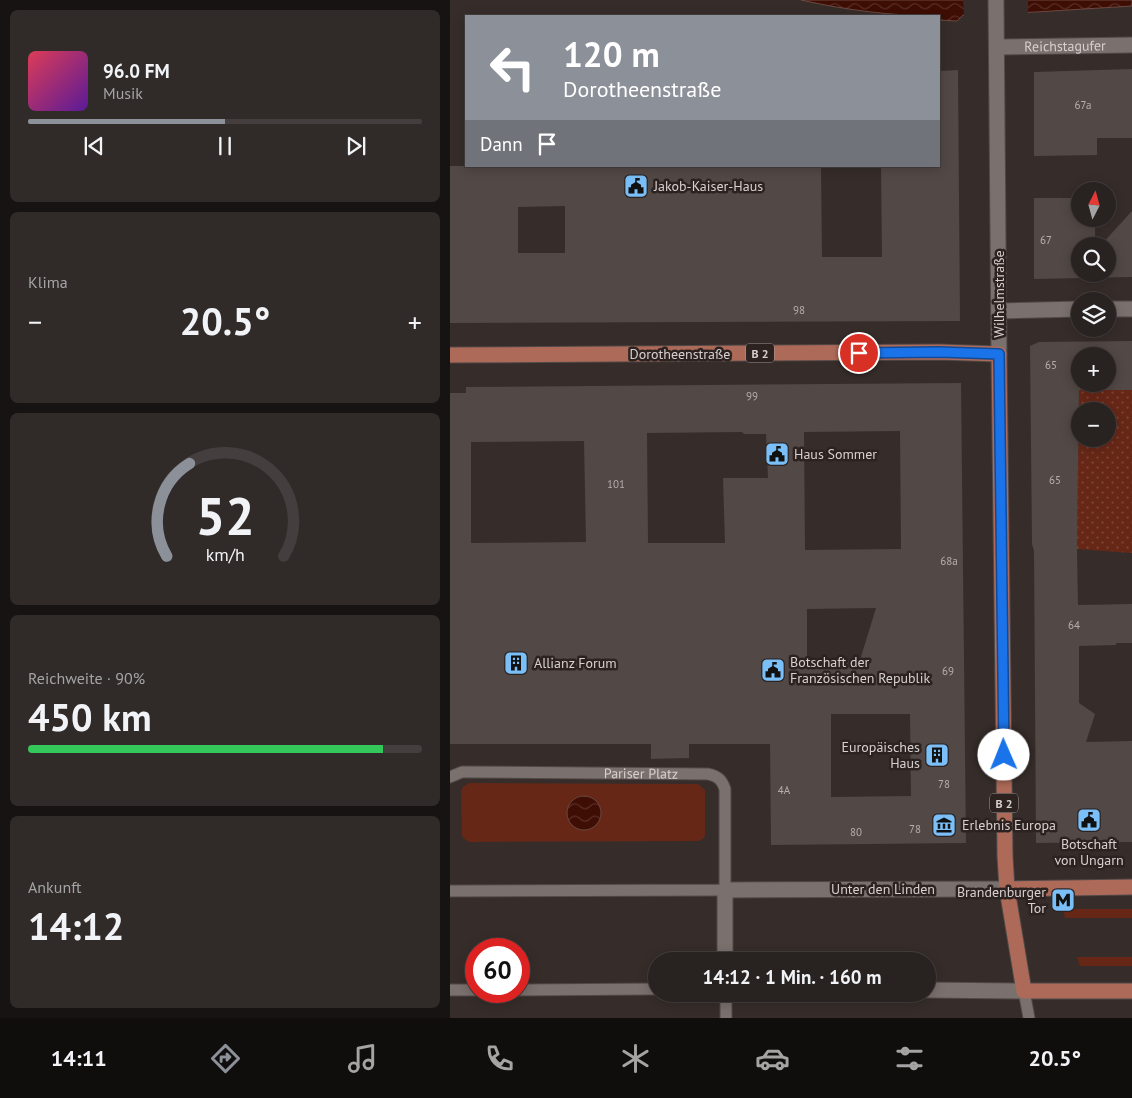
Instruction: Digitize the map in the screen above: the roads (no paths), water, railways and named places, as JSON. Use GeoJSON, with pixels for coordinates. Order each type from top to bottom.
{"type":"FeatureCollection","features":[{"type":"Feature","properties":{"kind":"main road","name":"Dorotheenstraße"},"geometry":{"type":"LineString","coordinates":[[450,356],[939,352],[999,354]]}},
{"type":"Feature","properties":{"kind":"main road","name":"Wilhelmstraße"},"geometry":{"type":"LineString","coordinates":[[999,354],[1004,832],[1007,888],[1024,991]]}},
{"type":"Feature","properties":{"kind":"main road","name":"Unter den Linden"},"geometry":{"type":"LineString","coordinates":[[1007,888],[1132,887]]}},
{"type":"Feature","properties":{"kind":"main road"},"geometry":{"type":"LineString","coordinates":[[1024,991],[1132,991]]}},
{"type":"Feature","properties":{"kind":"street","name":"Wilhelmstraße"},"geometry":{"type":"LineString","coordinates":[[996,0],[999,354]]}},
{"type":"Feature","properties":{"kind":"street","name":"Reichstagufer"},"geometry":{"type":"LineString","coordinates":[[997,47],[1132,45]]}},
{"type":"Feature","properties":{"kind":"street"},"geometry":{"type":"LineString","coordinates":[[999,310],[1071,309]]}},
{"type":"Feature","properties":{"kind":"street"},"geometry":{"type":"LineString","coordinates":[[1116,309],[1132,309]]}},
{"type":"Feature","properties":{"kind":"street","name":"Unter den Linden"},"geometry":{"type":"LineString","coordinates":[[724,890],[1007,888]]}},
{"type":"Feature","properties":{"kind":"street","name":"Pariser Platz"},"geometry":{"type":"LineString","coordinates":[[724,890],[725,952]]}},
{"type":"Feature","properties":{"kind":"street"},"geometry":{"type":"LineString","coordinates":[[936,990],[1024,991]]}},
{"type":"Feature","properties":{"kind":"lane","name":"Pariser Platz"},"geometry":{"type":"LineString","coordinates":[[450,777],[462,772],[581,772],[716,776],[723,783],[725,789],[724,890]]}},
{"type":"Feature","properties":{"kind":"lane"},"geometry":{"type":"LineString","coordinates":[[450,891],[724,890]]}},
{"type":"Feature","properties":{"kind":"lane"},"geometry":{"type":"LineString","coordinates":[[530,990],[648,989]]}},
{"type":"Feature","properties":{"kind":"lane"},"geometry":{"type":"LineString","coordinates":[[450,990],[465,990]]}},
{"type":"Feature","properties":{"kind":"lane","name":"Wilhelmstraße"},"geometry":{"type":"LineString","coordinates":[[1024,991],[1028,1018]]}},
{"type":"Feature","properties":{"kind":"lane"},"geometry":{"type":"LineString","coordinates":[[726,1002],[726,1018]]}},
{"type":"Feature","properties":{"kind":"water"},"geometry":{"type":"Polygon","coordinates":[[[801,0],[1132,0],[1132,6],[963,15],[957,21],[940,20],[940,15],[887,14],[801,0]]]}},
{"type":"Feature","properties":{"kind":"water"},"geometry":{"type":"Polygon","coordinates":[[[584,796],[596,801],[601,813],[596,825],[584,830],[572,825],[567,813],[572,801],[584,796]]]}},
{"type":"Feature","properties":{"kind":"place","name":"Jakob-Kaiser-Haus"},"geometry":{"type":"Point","coordinates":[636,186]}},
{"type":"Feature","properties":{"kind":"place","name":"Haus Sommer"},"geometry":{"type":"Point","coordinates":[777,454]}},
{"type":"Feature","properties":{"kind":"place","name":"Allianz Forum"},"geometry":{"type":"Point","coordinates":[516,663]}},
{"type":"Feature","properties":{"kind":"place","name":"Botschaft der Französischen Republik"},"geometry":{"type":"Point","coordinates":[773,670]}},
{"type":"Feature","properties":{"kind":"place","name":"Europäisches Haus"},"geometry":{"type":"Point","coordinates":[937,755]}},
{"type":"Feature","properties":{"kind":"place","name":"Botschaft von Ungarn"},"geometry":{"type":"Point","coordinates":[1089,820]}},
{"type":"Feature","properties":{"kind":"place","name":"Erlebnis Europa"},"geometry":{"type":"Point","coordinates":[944,825]}},
{"type":"Feature","properties":{"kind":"place","name":"Brandenburger Tor"},"geometry":{"type":"Point","coordinates":[1063,900]}}]}
